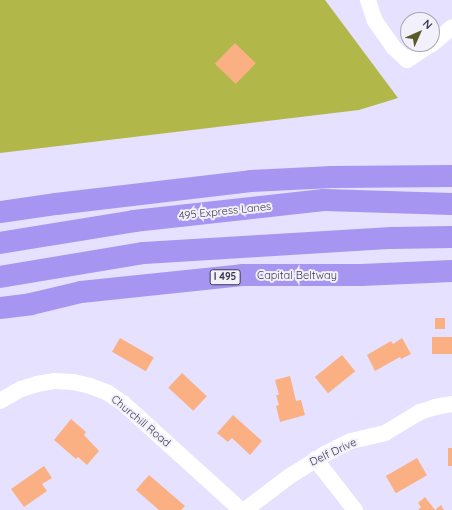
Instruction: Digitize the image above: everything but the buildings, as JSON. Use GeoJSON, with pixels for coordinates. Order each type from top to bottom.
{"type":"FeatureCollection","features":[{"type":"Feature","properties":{"kind":"highway"},"geometry":{"type":"LineString","coordinates":[[0,212],[71,202],[251,181],[332,177],[452,176]]}},
{"type":"Feature","properties":{"kind":"highway","name":"495 Express Lanes"},"geometry":{"type":"LineString","coordinates":[[0,243],[134,221],[324,200],[452,204]]}},
{"type":"Feature","properties":{"kind":"highway"},"geometry":{"type":"LineString","coordinates":[[0,277],[144,253],[392,238],[452,237]]}},
{"type":"Feature","properties":{"kind":"highway","name":"Capital Beltway"},"geometry":{"type":"LineString","coordinates":[[0,308],[31,304],[81,292],[242,275],[361,275],[452,271]]}},
{"type":"Feature","properties":{"kind":"street"},"geometry":{"type":"LineString","coordinates":[[368,0],[375,21],[393,47],[407,60],[420,52]]}},
{"type":"Feature","properties":{"kind":"street"},"geometry":{"type":"LineString","coordinates":[[440,37],[452,27]]}},
{"type":"Feature","properties":{"kind":"street","name":"Churchill Road"},"geometry":{"type":"LineString","coordinates":[[0,401],[21,388],[54,381],[72,382],[90,386],[108,394],[122,403],[241,510]]}},
{"type":"Feature","properties":{"kind":"street","name":"Delf Drive"},"geometry":{"type":"LineString","coordinates":[[245,510],[315,459],[351,441],[385,433],[420,412],[435,407],[452,404]]}},
{"type":"Feature","properties":{"kind":"street"},"geometry":{"type":"LineString","coordinates":[[315,459],[355,510]]}},
{"type":"Feature","properties":{"kind":"green space"},"geometry":{"type":"Polygon","coordinates":[[[0,0],[325,0],[398,98],[359,110],[0,153],[0,0]]]}}]}
